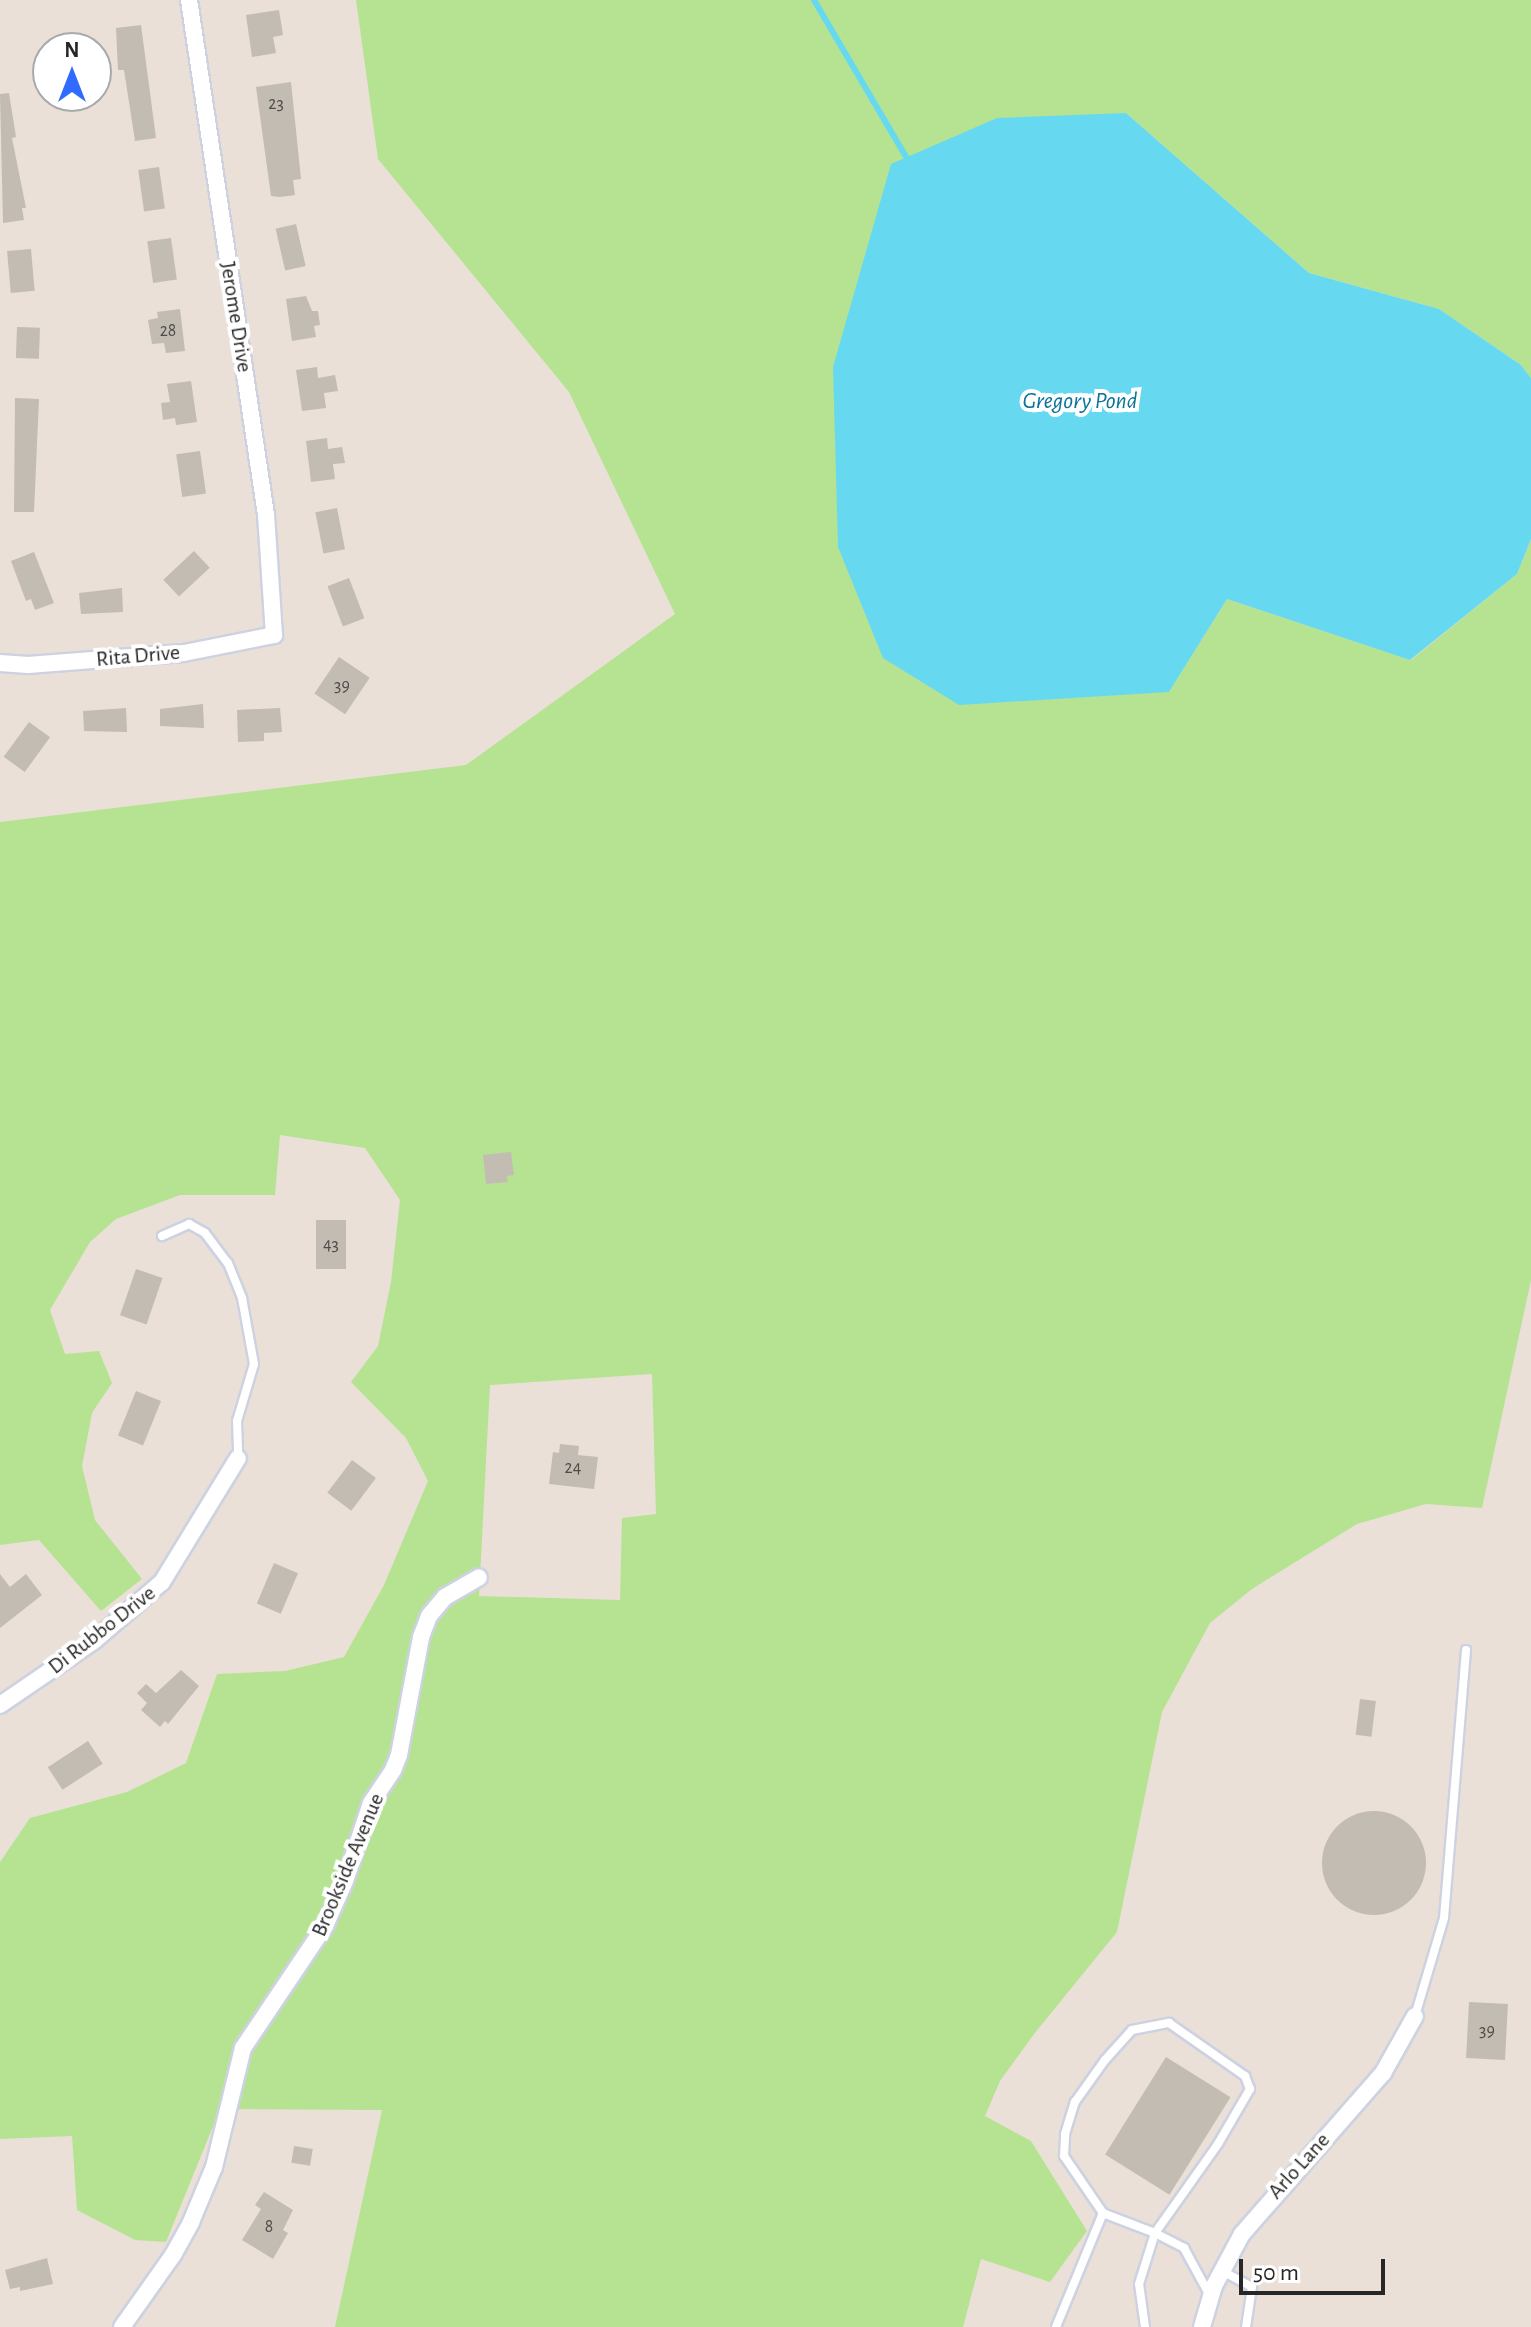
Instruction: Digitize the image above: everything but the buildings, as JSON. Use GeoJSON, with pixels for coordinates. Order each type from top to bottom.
{"type":"FeatureCollection","features":[{"type":"Feature","properties":{"kind":"street","name":"Jerome Drive"},"geometry":{"type":"LineString","coordinates":[[189,0],[266,515],[274,635]]}},
{"type":"Feature","properties":{"kind":"street","name":"Rita Drive"},"geometry":{"type":"LineString","coordinates":[[0,663],[28,665],[184,653],[274,635]]}},
{"type":"Feature","properties":{"kind":"street","name":"Di Rubbo Drive"},"geometry":{"type":"LineString","coordinates":[[0,1705],[95,1640],[162,1582],[238,1458]]}},
{"type":"Feature","properties":{"kind":"street","name":"Brookside Avenue"},"geometry":{"type":"LineString","coordinates":[[122,2327],[173,2255],[191,2222],[214,2167],[243,2048],[325,1926],[345,1881],[371,1803],[393,1770],[399,1755],[421,1637],[429,1616],[445,1597],[479,1577]]}},
{"type":"Feature","properties":{"kind":"street","name":"Arlo Lane"},"geometry":{"type":"LineString","coordinates":[[1202,2327],[1221,2270],[1262,2208],[1383,2073],[1415,2016]]}},
{"type":"Feature","properties":{"kind":"lane"},"geometry":{"type":"LineString","coordinates":[[162,1236],[189,1224],[205,1233],[228,1263],[242,1298],[254,1364],[237,1421],[238,1458]]}},
{"type":"Feature","properties":{"kind":"lane"},"geometry":{"type":"LineString","coordinates":[[1415,2016],[1444,1918],[1466,1650]]}},
{"type":"Feature","properties":{"kind":"lane"},"geometry":{"type":"LineString","coordinates":[[1145,2327],[1139,2284],[1155,2233],[1218,2144],[1250,2089],[1245,2076],[1169,2023],[1132,2030],[1105,2060],[1075,2102],[1065,2134],[1064,2156],[1103,2213],[1155,2233],[1184,2248],[1211,2297]]}},
{"type":"Feature","properties":{"kind":"lane"},"geometry":{"type":"LineString","coordinates":[[1056,2327],[1103,2213]]}},
{"type":"Feature","properties":{"kind":"lane"},"geometry":{"type":"LineString","coordinates":[[1221,2270],[1252,2287],[1246,2327]]}},
{"type":"Feature","properties":{"kind":"green space"},"geometry":{"type":"Polygon","coordinates":[[[356,0],[1531,0],[1531,378],[1521,365],[1439,309],[1309,273],[1126,113],[1169,692],[1227,599],[1411,660],[1517,574],[1531,539],[1531,1280],[1482,1508],[1426,1504],[1357,1524],[1252,1589],[1210,1623],[1162,1712],[1117,1932],[1000,2081],[985,2116],[1031,2141],[1087,2231],[1050,2282],[981,2259],[963,2327],[335,2327],[382,2110],[220,2109],[166,2242],[135,2240],[77,2210],[72,2136],[0,2139],[0,1862],[30,1818],[127,1792],[186,1763],[217,1674],[285,1671],[344,1657],[384,1585],[428,1481],[406,1438],[351,1382],[378,1346],[391,1282],[400,1200],[365,1148],[280,1135],[275,1195],[180,1195],[116,1219],[90,1242],[50,1310],[65,1354],[99,1351],[112,1383],[92,1413],[82,1466],[95,1520],[142,1579],[101,1611],[39,1540],[0,1545],[0,822],[466,765],[675,614],[569,392],[378,159],[356,0]],[[652,1374],[490,1385],[479,1596],[620,1600],[622,1518],[656,1514],[652,1374]]]}},
{"type":"Feature","properties":{"kind":"water","name":"Gregory Pond"},"geometry":{"type":"Polygon","coordinates":[[[1126,113],[1309,273],[1439,309],[1521,365],[1531,378],[1531,539],[1517,574],[1410,660],[1227,599],[1169,692],[959,705],[883,658],[838,547],[833,367],[891,164],[997,118],[1126,113]]]}},
{"type":"Feature","properties":{"kind":"waterway"},"geometry":{"type":"LineString","coordinates":[[814,0],[906,157]]}}]}
